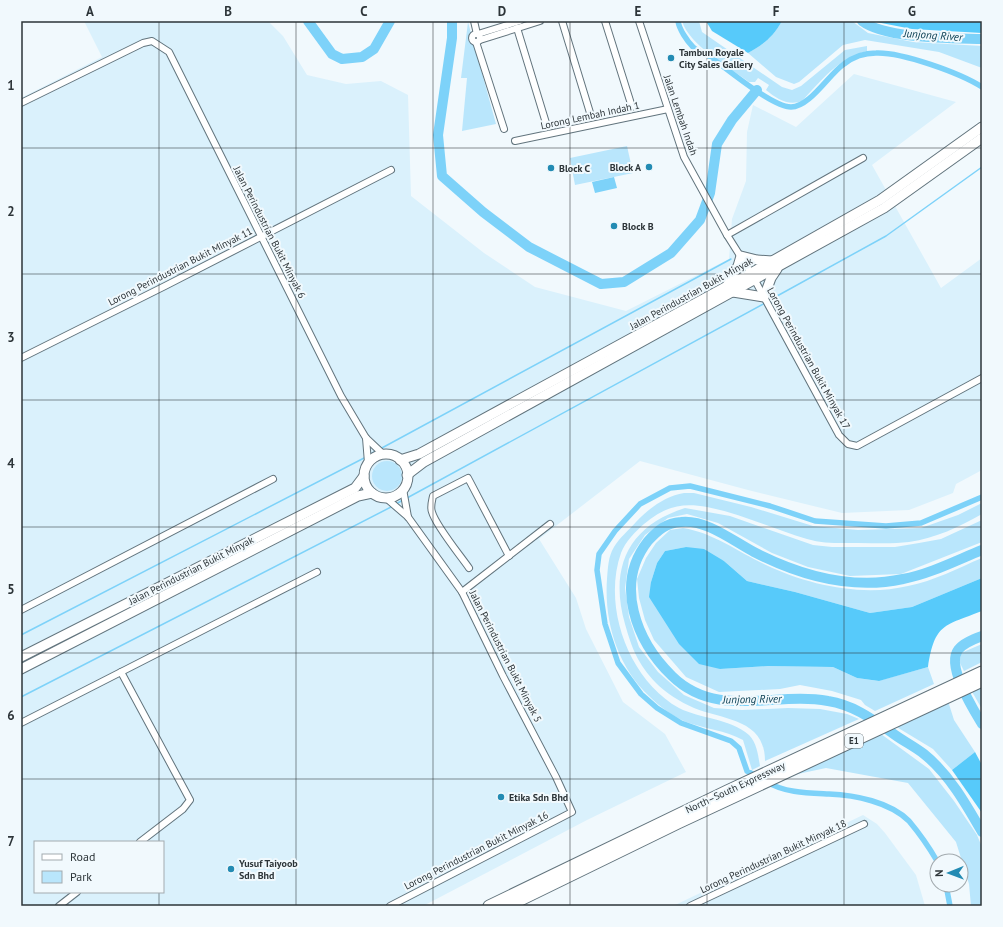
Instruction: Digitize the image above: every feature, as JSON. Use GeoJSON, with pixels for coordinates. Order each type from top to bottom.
{"type":"FeatureCollection","features":[{"type":"Feature","properties":{"kind":"highway","name":"North–South Expressway"},"geometry":{"type":"LineString","coordinates":[[489,906],[979,678]]}},
{"type":"Feature","properties":{"kind":"highway","name":"North–South Expressway"},"geometry":{"type":"LineString","coordinates":[[508,906],[728,795]]}},
{"type":"Feature","properties":{"kind":"main road","name":"Jalan Perindustrian Bukit Minyak"},"geometry":{"type":"LineString","coordinates":[[775,265],[880,200],[982,127]]}},
{"type":"Feature","properties":{"kind":"main road","name":"Jalan Perindustrian Bukit Minyak"},"geometry":{"type":"LineString","coordinates":[[400,460],[419,454],[730,288],[884,208],[982,138]]}},
{"type":"Feature","properties":{"kind":"main road"},"geometry":{"type":"LineString","coordinates":[[741,256],[775,265],[766,300],[730,288],[741,256]]}},
{"type":"Feature","properties":{"kind":"main road","name":"Jalan Perindustrian Bukit Minyak"},"geometry":{"type":"LineString","coordinates":[[407,475],[424,462],[730,288]]}},
{"type":"Feature","properties":{"kind":"main road"},"geometry":{"type":"LineString","coordinates":[[381,453],[400,460],[406,470],[407,475],[403,493],[388,500],[372,493],[368,488],[364,476],[368,457],[377,456],[381,453]]}},
{"type":"Feature","properties":{"kind":"main road","name":"Jalan Perindustrian Bukit Minyak"},"geometry":{"type":"LineString","coordinates":[[21,657],[355,488],[364,476]]}},
{"type":"Feature","properties":{"kind":"main road","name":"Jalan Perindustrian Bukit Minyak"},"geometry":{"type":"LineString","coordinates":[[21,669],[358,496],[372,493]]}},
{"type":"Feature","properties":{"kind":"street"},"geometry":{"type":"LineString","coordinates":[[474,21],[504,129]]}},
{"type":"Feature","properties":{"kind":"street"},"geometry":{"type":"LineString","coordinates":[[478,38],[518,23],[540,21]]}},
{"type":"Feature","properties":{"kind":"street"},"geometry":{"type":"LineString","coordinates":[[562,21],[591,116]]}},
{"type":"Feature","properties":{"kind":"street"},"geometry":{"type":"LineString","coordinates":[[605,21],[632,107]]}},
{"type":"Feature","properties":{"kind":"street","name":"Jalan Lembah Indah"},"geometry":{"type":"LineString","coordinates":[[640,21],[684,156],[714,213],[753,276]]}},
{"type":"Feature","properties":{"kind":"street"},"geometry":{"type":"LineString","coordinates":[[518,23],[546,123]]}},
{"type":"Feature","properties":{"kind":"street","name":"Jalan Perindustrian Bukit Minyak 6"},"geometry":{"type":"LineString","coordinates":[[21,103],[143,43],[152,41],[170,52],[217,150],[262,235],[342,396],[366,438]]}},
{"type":"Feature","properties":{"kind":"street","name":"Lorong Lembah Indah 1"},"geometry":{"type":"LineString","coordinates":[[515,141],[668,109]]}},
{"type":"Feature","properties":{"kind":"street"},"geometry":{"type":"LineString","coordinates":[[727,235],[863,158]]}},
{"type":"Feature","properties":{"kind":"street","name":"Lorong Perindustrian Bukit Minyak 11"},"geometry":{"type":"LineString","coordinates":[[21,358],[391,170]]}},
{"type":"Feature","properties":{"kind":"street","name":"Lorong Perindustrian Bukit Minyak 17"},"geometry":{"type":"LineString","coordinates":[[753,276],[839,435],[848,444],[857,446],[982,378]]}},
{"type":"Feature","properties":{"kind":"street"},"geometry":{"type":"LineString","coordinates":[[366,438],[381,453]]}},
{"type":"Feature","properties":{"kind":"street"},"geometry":{"type":"LineString","coordinates":[[366,438],[368,457]]}},
{"type":"Feature","properties":{"kind":"street"},"geometry":{"type":"LineString","coordinates":[[469,568],[431,512],[433,496],[468,478],[509,556]]}},
{"type":"Feature","properties":{"kind":"street"},"geometry":{"type":"LineString","coordinates":[[21,610],[273,479]]}},
{"type":"Feature","properties":{"kind":"street"},"geometry":{"type":"LineString","coordinates":[[403,493],[408,517]]}},
{"type":"Feature","properties":{"kind":"street"},"geometry":{"type":"LineString","coordinates":[[388,500],[408,517]]}},
{"type":"Feature","properties":{"kind":"street","name":"Jalan Perindustrian Bukit Minyak 5"},"geometry":{"type":"LineString","coordinates":[[408,517],[462,592],[503,676],[556,777],[572,812]]}},
{"type":"Feature","properties":{"kind":"street"},"geometry":{"type":"LineString","coordinates":[[462,592],[550,524]]}},
{"type":"Feature","properties":{"kind":"street"},"geometry":{"type":"LineString","coordinates":[[21,723],[317,572]]}},
{"type":"Feature","properties":{"kind":"street"},"geometry":{"type":"LineString","coordinates":[[121,672],[190,800],[183,809],[141,841]]}},
{"type":"Feature","properties":{"kind":"street","name":"Lorong Perindustrian Bukit Minyak 16"},"geometry":{"type":"LineString","coordinates":[[390,906],[572,812]]}},
{"type":"Feature","properties":{"kind":"street","name":"Lorong Perindustrian Bukit Minyak 18"},"geometry":{"type":"LineString","coordinates":[[690,906],[864,824]]}},
{"type":"Feature","properties":{"kind":"street"},"geometry":{"type":"LineString","coordinates":[[59,906],[77,893]]}},
{"type":"Feature","properties":{"kind":"shaded area"},"geometry":{"type":"Polygon","coordinates":[[[84,21],[268,21],[283,36],[307,75],[346,84],[381,81],[408,95],[411,196],[484,253],[535,287],[626,311],[729,259],[732,219],[746,181],[747,132],[753,105],[796,127],[854,74],[956,102],[872,165],[941,288],[982,258],[982,470],[956,484],[953,493],[909,510],[842,513],[640,461],[539,539],[576,598],[586,629],[623,702],[665,734],[686,772],[587,820],[423,906],[21,906],[21,98],[102,57],[84,21]]]}},
{"type":"Feature","properties":{"kind":"shaded area"},"geometry":{"type":"Polygon","coordinates":[[[706,21],[782,21],[775,32],[767,40],[748,53],[712,31],[706,21]]]}},
{"type":"Feature","properties":{"kind":"shaded area"},"geometry":{"type":"Polygon","coordinates":[[[871,21],[982,21],[982,33],[912,29],[871,21]]]}},
{"type":"Feature","properties":{"kind":"shaded area"},"geometry":{"type":"Polygon","coordinates":[[[614,177],[617,188],[595,193],[592,182],[614,177]]]}},
{"type":"Feature","properties":{"kind":"shaded area"},"geometry":{"type":"Polygon","coordinates":[[[686,547],[704,549],[724,561],[747,581],[795,592],[870,613],[912,607],[982,578],[982,611],[943,628],[934,642],[928,667],[879,681],[857,678],[833,667],[768,666],[720,669],[699,664],[679,644],[649,597],[651,582],[657,563],[665,551],[686,547]]]}},
{"type":"Feature","properties":{"kind":"shaded area"},"geometry":{"type":"Polygon","coordinates":[[[975,752],[982,765],[982,813],[952,770],[975,752]]]}},
{"type":"Feature","properties":{"kind":"shaded area"},"geometry":{"type":"Polygon","coordinates":[[[863,815],[877,824],[885,833],[916,875],[925,906],[673,906],[863,815]]]}},
{"type":"Feature","properties":{"kind":"green space"},"geometry":{"type":"Polygon","coordinates":[[[682,21],[699,21],[702,32],[782,87],[792,90],[801,86],[845,50],[867,46],[867,51],[847,59],[824,77],[802,101],[792,103],[783,101],[774,96],[766,90],[769,85],[758,78],[755,82],[749,82],[721,63],[693,39],[686,30],[682,21]]]}},
{"type":"Feature","properties":{"kind":"green space"},"geometry":{"type":"Polygon","coordinates":[[[782,21],[852,21],[868,33],[913,42],[982,46],[982,68],[939,52],[865,40],[843,45],[799,82],[794,84],[776,77],[748,53],[767,40],[775,32],[782,21]]]}},
{"type":"Feature","properties":{"kind":"green space"},"geometry":{"type":"Polygon","coordinates":[[[468,22],[496,124],[462,131],[467,78],[461,78],[468,22]]]}},
{"type":"Feature","properties":{"kind":"green space"},"geometry":{"type":"Polygon","coordinates":[[[627,146],[633,173],[575,185],[570,158],[627,146]]]}},
{"type":"Feature","properties":{"kind":"green space"},"geometry":{"type":"Polygon","coordinates":[[[387,461],[398,465],[402,476],[398,487],[387,491],[376,487],[372,476],[376,465],[387,461]]]}},
{"type":"Feature","properties":{"kind":"green space"},"geometry":{"type":"Polygon","coordinates":[[[684,493],[694,493],[751,507],[813,526],[858,530],[921,528],[958,515],[982,503],[982,514],[929,538],[909,542],[832,543],[807,539],[720,510],[689,505],[673,507],[659,513],[634,533],[621,553],[616,574],[615,596],[618,618],[624,640],[634,661],[646,680],[661,696],[679,708],[687,712],[733,725],[749,735],[752,738],[758,753],[760,766],[752,770],[743,740],[729,734],[681,720],[649,696],[638,684],[621,657],[611,627],[608,611],[607,579],[609,559],[614,547],[624,534],[652,507],[664,500],[684,493]]]}},
{"type":"Feature","properties":{"kind":"green space"},"geometry":{"type":"Polygon","coordinates":[[[685,508],[730,516],[813,545],[832,547],[895,547],[941,539],[982,520],[982,542],[901,574],[850,576],[808,567],[772,553],[718,523],[687,514],[668,518],[645,535],[629,559],[625,588],[629,617],[639,647],[658,672],[684,695],[714,708],[742,710],[788,708],[820,709],[847,714],[859,719],[765,761],[763,747],[758,737],[750,729],[741,723],[689,706],[660,687],[640,663],[633,649],[625,624],[621,604],[620,585],[622,567],[628,552],[637,538],[649,526],[665,516],[685,508]]]}},
{"type":"Feature","properties":{"kind":"green space"},"geometry":{"type":"Polygon","coordinates":[[[683,528],[694,530],[716,538],[756,560],[782,572],[817,583],[836,587],[872,590],[908,586],[937,578],[982,558],[982,578],[912,607],[870,613],[795,592],[747,581],[724,561],[686,547],[665,551],[657,563],[651,582],[720,669],[768,666],[833,667],[857,678],[878,681],[928,667],[934,684],[875,711],[865,705],[861,700],[832,691],[800,685],[780,689],[719,692],[686,677],[654,640],[645,620],[639,598],[637,579],[646,558],[656,543],[670,530],[683,528]]]}},
{"type":"Feature","properties":{"kind":"green space"},"geometry":{"type":"Polygon","coordinates":[[[982,644],[982,662],[964,671],[958,659],[961,653],[982,644]]]}},
{"type":"Feature","properties":{"kind":"green space"},"geometry":{"type":"Polygon","coordinates":[[[982,685],[982,709],[971,690],[982,685]]]}},
{"type":"Feature","properties":{"kind":"green space"},"geometry":{"type":"Polygon","coordinates":[[[948,701],[954,720],[975,752],[952,770],[933,749],[895,726],[948,701]]]}},
{"type":"Feature","properties":{"kind":"green space"},"geometry":{"type":"Polygon","coordinates":[[[881,734],[929,769],[954,801],[977,835],[982,847],[982,906],[971,906],[969,853],[959,853],[956,842],[908,783],[826,768],[793,775],[881,734]]]}},
{"type":"Feature","properties":{"kind":"waterway"},"geometry":{"type":"LineString","coordinates":[[308,21],[332,54],[342,59],[362,57],[374,49],[390,21]]}},
{"type":"Feature","properties":{"kind":"waterway"},"geometry":{"type":"LineString","coordinates":[[452,21],[452,38],[438,135],[442,176],[483,212],[529,247],[601,284],[624,282],[671,253],[700,220],[710,193],[717,144],[732,120],[757,90]]}},
{"type":"Feature","properties":{"kind":"waterway"},"geometry":{"type":"LineString","coordinates":[[678,21],[680,28],[688,42],[695,48],[709,56],[761,94],[773,101],[791,107],[798,106],[805,102],[844,64],[855,57],[872,53],[900,56],[930,64],[972,81],[982,87]]}},
{"type":"Feature","properties":{"kind":"waterway","name":"Junjong River"},"geometry":{"type":"LineString","coordinates":[[862,21],[873,27],[902,34],[937,38],[982,39]]}},
{"type":"Feature","properties":{"kind":"waterway"},"geometry":{"type":"LineString","coordinates":[[768,301],[886,236],[982,167]]}},
{"type":"Feature","properties":{"kind":"waterway"},"geometry":{"type":"LineString","coordinates":[[380,449],[731,259]]}},
{"type":"Feature","properties":{"kind":"waterway"},"geometry":{"type":"LineString","coordinates":[[407,498],[765,303]]}},
{"type":"Feature","properties":{"kind":"waterway"},"geometry":{"type":"LineString","coordinates":[[369,455],[376,451]]}},
{"type":"Feature","properties":{"kind":"waterway"},"geometry":{"type":"LineString","coordinates":[[21,635],[366,457]]}},
{"type":"Feature","properties":{"kind":"waterway"},"geometry":{"type":"LineString","coordinates":[[758,777],[747,771],[739,748],[731,741],[681,723],[657,708],[641,694],[618,663],[605,624],[597,570],[599,554],[615,531],[640,504],[670,488],[690,486],[770,506],[815,521],[886,526],[921,523],[982,497]]}},
{"type":"Feature","properties":{"kind":"waterway"},"geometry":{"type":"LineString","coordinates":[[396,504],[403,500]]}},
{"type":"Feature","properties":{"kind":"waterway"},"geometry":{"type":"LineString","coordinates":[[21,697],[393,506]]}},
{"type":"Feature","properties":{"kind":"waterway","name":"Junjong River"},"geometry":{"type":"LineString","coordinates":[[982,550],[913,577],[884,582],[865,583],[807,574],[754,552],[710,527],[690,522],[681,522],[671,524],[663,528],[648,541],[638,558],[632,575],[631,593],[634,612],[648,646],[659,662],[672,676],[689,689],[708,697],[727,701],[808,699],[828,701],[854,709],[869,717],[916,748],[933,762],[949,780],[982,832]]}},
{"type":"Feature","properties":{"kind":"waterway"},"geometry":{"type":"LineString","coordinates":[[982,636],[963,645],[958,650],[955,657],[955,666],[962,687],[982,724]]}},
{"type":"Feature","properties":{"kind":"waterway"},"geometry":{"type":"LineString","coordinates":[[767,782],[774,786],[797,792],[850,796],[882,804],[901,814],[909,821],[932,853]]}},
{"type":"Feature","properties":{"kind":"waterway"},"geometry":{"type":"LineString","coordinates":[[948,893],[950,906]]}},
{"type":"Feature","properties":{"kind":"place","name":"Tambun Royale City Sales Gallery"},"geometry":{"type":"Point","coordinates":[671,58]}},
{"type":"Feature","properties":{"kind":"place","name":"Block A"},"geometry":{"type":"Point","coordinates":[649,167]}},
{"type":"Feature","properties":{"kind":"place","name":"Block C"},"geometry":{"type":"Point","coordinates":[551,168]}},
{"type":"Feature","properties":{"kind":"place","name":"Block B"},"geometry":{"type":"Point","coordinates":[614,226]}},
{"type":"Feature","properties":{"kind":"place","name":"Etika Sdn Bhd"},"geometry":{"type":"Point","coordinates":[501,797]}},
{"type":"Feature","properties":{"kind":"place","name":"Yusuf Taiyoob Sdn Bhd"},"geometry":{"type":"Point","coordinates":[231,869]}}]}
